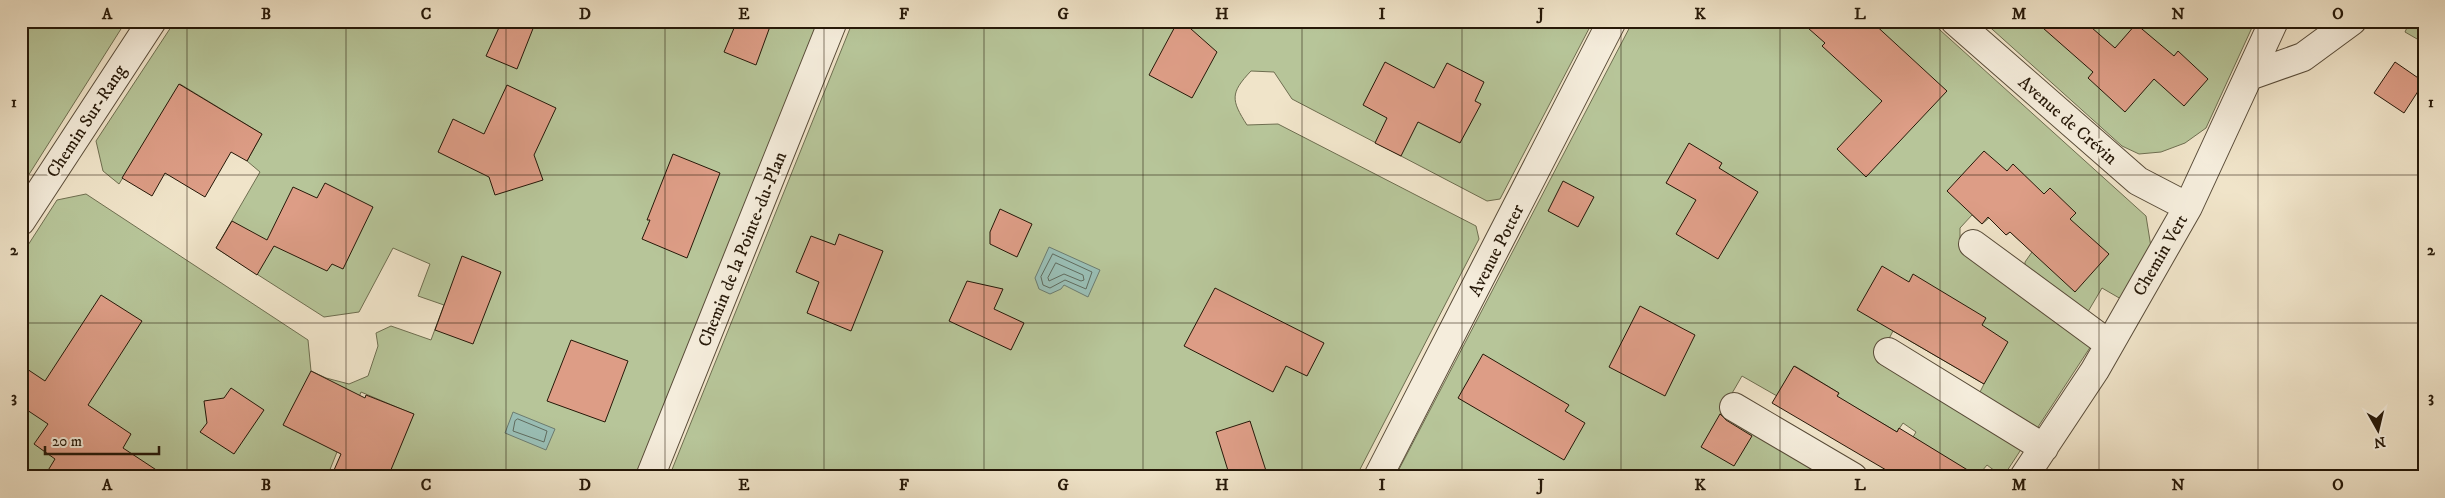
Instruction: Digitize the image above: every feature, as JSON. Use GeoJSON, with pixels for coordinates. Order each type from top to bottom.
{"type":"FeatureCollection","features":[{"type":"Feature","properties":{"kind":"street","name":"Chemin Sur-Rang"},"geometry":{"type":"LineString","coordinates":[[21,221],[152,21]]}},
{"type":"Feature","properties":{"kind":"street","name":"Chemin de la Pointe-du-Plan"},"geometry":{"type":"LineString","coordinates":[[650,477],[833,21]]}},
{"type":"Feature","properties":{"kind":"street","name":"Avenue Potter"},"geometry":{"type":"LineString","coordinates":[[1378,477],[1612,21]]}},
{"type":"Feature","properties":{"kind":"street","name":"Avenue de Crévin"},"geometry":{"type":"LineString","coordinates":[[1955,21],[2138,181],[2188,207]]}},
{"type":"Feature","properties":{"kind":"street","name":"Chemin Vert"},"geometry":{"type":"LineString","coordinates":[[2024,477],[2095,370],[2188,207],[2274,21]]}},
{"type":"Feature","properties":{"kind":"street"},"geometry":{"type":"LineString","coordinates":[[2250,76],[2303,57],[2352,21]]}},
{"type":"Feature","properties":{"kind":"street"},"geometry":{"type":"LineString","coordinates":[[1973,244],[2109,344]]}},
{"type":"Feature","properties":{"kind":"street"},"geometry":{"type":"LineString","coordinates":[[1888,352],[2044,448]]}},
{"type":"Feature","properties":{"kind":"street"},"geometry":{"type":"LineString","coordinates":[[1734,407],[1853,477]]}},
{"type":"Feature","properties":{"kind":"green space"},"geometry":{"type":"Polygon","coordinates":[[[21,21],[126,21],[28,176],[21,172],[21,21]]]}},
{"type":"Feature","properties":{"kind":"green space"},"geometry":{"type":"Polygon","coordinates":[[[175,21],[820,21],[637,477],[387,477],[413,414],[361,392],[327,477],[21,477],[21,256],[57,200],[86,194],[308,340],[311,371],[326,378],[349,384],[368,376],[378,346],[376,333],[391,326],[431,340],[444,305],[418,296],[430,264],[393,248],[359,312],[324,317],[216,248],[260,172],[247,161],[262,134],[180,84],[119,184],[103,171],[96,141],[175,21]]]}},
{"type":"Feature","properties":{"kind":"green space"},"geometry":{"type":"Polygon","coordinates":[[[853,21],[1593,21],[1500,199],[1487,201],[1292,99],[1274,72],[1251,71],[1239,85],[1235,97],[1236,103],[1247,125],[1278,124],[1476,226],[1479,239],[1356,477],[669,477],[853,21]]]}},
{"type":"Feature","properties":{"kind":"green space"},"geometry":{"type":"Polygon","coordinates":[[[1633,21],[1930,21],[2146,216],[2151,247],[2121,299],[2102,288],[2086,315],[2025,271],[2025,262],[2032,252],[2010,232],[2006,235],[1989,218],[1982,224],[1972,215],[1960,228],[1960,249],[2091,346],[2036,430],[1978,396],[1984,384],[1893,331],[1877,362],[2022,448],[2003,477],[1987,465],[1977,477],[1913,437],[1916,432],[1903,423],[1897,432],[1853,406],[1834,402],[1839,393],[1795,366],[1777,396],[1742,376],[1720,414],[1827,477],[1395,477],[1633,21]]]}},
{"type":"Feature","properties":{"kind":"green space"},"geometry":{"type":"Polygon","coordinates":[[[1983,21],[2255,21],[2206,128],[2185,143],[2161,152],[2139,154],[2122,146],[1983,21]]]}},
{"type":"Feature","properties":{"kind":"green space"},"geometry":{"type":"Polygon","coordinates":[[[2410,21],[2424,21],[2424,43],[2405,32],[2410,21]]]}},
{"type":"Feature","properties":{"kind":"water"},"geometry":{"type":"Polygon","coordinates":[[[1049,247],[1100,270],[1088,297],[1064,285],[1061,289],[1050,294],[1039,289],[1035,278],[1049,247]]]}},
{"type":"Feature","properties":{"kind":"water"},"geometry":{"type":"Polygon","coordinates":[[[513,412],[555,429],[546,450],[505,433],[513,412]]]}},
{"type":"Feature","properties":{"kind":"building"},"geometry":{"type":"Polygon","coordinates":[[[502,21],[536,21],[517,69],[486,56],[502,21]]]}},
{"type":"Feature","properties":{"kind":"building"},"geometry":{"type":"Polygon","coordinates":[[[737,21],[772,21],[756,65],[724,52],[737,21]]]}},
{"type":"Feature","properties":{"kind":"building"},"geometry":{"type":"Polygon","coordinates":[[[1178,21],[1182,21],[1217,52],[1192,98],[1149,75],[1178,21]]]}},
{"type":"Feature","properties":{"kind":"building"},"geometry":{"type":"Polygon","coordinates":[[[1800,21],[1871,21],[1947,91],[1866,177],[1837,149],[1882,101],[1822,46],[1825,43],[1800,21]]]}},
{"type":"Feature","properties":{"kind":"building"},"geometry":{"type":"Polygon","coordinates":[[[2035,21],[2084,21],[2115,48],[2136,24],[2174,56],[2178,51],[2208,79],[2184,106],[2154,79],[2125,112],[2088,78],[2093,72],[2035,21]]]}},
{"type":"Feature","properties":{"kind":"building"},"geometry":{"type":"Polygon","coordinates":[[[1385,62],[1434,88],[1447,63],[1484,82],[1475,101],[1481,104],[1460,143],[1418,122],[1401,156],[1375,143],[1387,118],[1363,105],[1385,62]]]}},
{"type":"Feature","properties":{"kind":"building"},"geometry":{"type":"Polygon","coordinates":[[[2395,62],[2424,82],[2404,113],[2374,93],[2395,62]]]}},
{"type":"Feature","properties":{"kind":"building"},"geometry":{"type":"Polygon","coordinates":[[[179,84],[262,134],[247,161],[231,152],[205,197],[165,173],[152,196],[122,178],[179,84]]]}},
{"type":"Feature","properties":{"kind":"building"},"geometry":{"type":"Polygon","coordinates":[[[507,85],[556,108],[534,155],[543,180],[495,195],[489,177],[438,152],[453,119],[484,134],[507,85]]]}},
{"type":"Feature","properties":{"kind":"building"},"geometry":{"type":"Polygon","coordinates":[[[1689,143],[1722,163],[1719,168],[1758,192],[1718,259],[1676,234],[1696,200],[1666,183],[1689,143]]]}},
{"type":"Feature","properties":{"kind":"building"},"geometry":{"type":"Polygon","coordinates":[[[1984,151],[2007,171],[2013,164],[2044,194],[2050,188],[2076,213],[2070,219],[2109,254],[2075,292],[2010,232],[2006,235],[1988,217],[1982,224],[1947,191],[1984,151]]]}},
{"type":"Feature","properties":{"kind":"building"},"geometry":{"type":"Polygon","coordinates":[[[673,154],[720,173],[687,258],[642,239],[650,220],[647,220],[673,154]]]}},
{"type":"Feature","properties":{"kind":"building"},"geometry":{"type":"Polygon","coordinates":[[[1563,181],[1594,197],[1578,227],[1548,211],[1563,181]]]}},
{"type":"Feature","properties":{"kind":"building"},"geometry":{"type":"Polygon","coordinates":[[[325,183],[373,207],[343,269],[332,264],[327,271],[274,246],[257,275],[216,248],[232,221],[267,240],[293,187],[317,198],[325,183]]]}},
{"type":"Feature","properties":{"kind":"building"},"geometry":{"type":"Polygon","coordinates":[[[1000,209],[1032,224],[1017,257],[990,244],[990,232],[1000,209]]]}},
{"type":"Feature","properties":{"kind":"building"},"geometry":{"type":"Polygon","coordinates":[[[839,234],[883,251],[851,331],[807,313],[819,282],[796,272],[811,236],[835,245],[839,234]]]}},
{"type":"Feature","properties":{"kind":"building"},"geometry":{"type":"Polygon","coordinates":[[[462,256],[501,272],[473,344],[435,330],[462,256]]]}},
{"type":"Feature","properties":{"kind":"building"},"geometry":{"type":"Polygon","coordinates":[[[1882,266],[1909,282],[1913,274],[1986,318],[1982,325],[2008,342],[1984,384],[1857,310],[1882,266]]]}},
{"type":"Feature","properties":{"kind":"building"},"geometry":{"type":"Polygon","coordinates":[[[967,281],[1003,289],[994,309],[1024,323],[1011,350],[949,321],[967,281]]]}},
{"type":"Feature","properties":{"kind":"building"},"geometry":{"type":"Polygon","coordinates":[[[1215,288],[1324,343],[1307,376],[1286,366],[1273,392],[1184,346],[1215,288]]]}},
{"type":"Feature","properties":{"kind":"building"},"geometry":{"type":"Polygon","coordinates":[[[101,295],[142,321],[88,405],[131,434],[123,448],[167,477],[44,477],[55,459],[34,444],[48,424],[21,406],[21,365],[45,381],[101,295]]]}},
{"type":"Feature","properties":{"kind":"building"},"geometry":{"type":"Polygon","coordinates":[[[1640,306],[1695,335],[1665,396],[1609,367],[1640,306]]]}},
{"type":"Feature","properties":{"kind":"building"},"geometry":{"type":"Polygon","coordinates":[[[571,340],[628,361],[605,422],[547,401],[571,340]]]}},
{"type":"Feature","properties":{"kind":"building"},"geometry":{"type":"Polygon","coordinates":[[[1483,354],[1569,405],[1565,411],[1585,423],[1564,460],[1458,398],[1483,354]]]}},
{"type":"Feature","properties":{"kind":"building"},"geometry":{"type":"Polygon","coordinates":[[[1794,366],[1839,393],[1837,396],[1897,432],[1899,428],[1979,477],[1898,477],[1772,403],[1794,366]]]}},
{"type":"Feature","properties":{"kind":"building"},"geometry":{"type":"Polygon","coordinates":[[[311,371],[365,398],[366,395],[414,414],[388,477],[331,477],[341,454],[283,425],[311,371]]]}},
{"type":"Feature","properties":{"kind":"building"},"geometry":{"type":"Polygon","coordinates":[[[231,388],[264,410],[234,454],[200,432],[207,423],[204,401],[224,398],[231,388]]]}},
{"type":"Feature","properties":{"kind":"building"},"geometry":{"type":"Polygon","coordinates":[[[1720,414],[1726,420],[1752,436],[1734,466],[1701,447],[1720,414]]]}},
{"type":"Feature","properties":{"kind":"building"},"geometry":{"type":"Polygon","coordinates":[[[1250,421],[1268,477],[1230,477],[1216,432],[1250,421]]]}}]}
